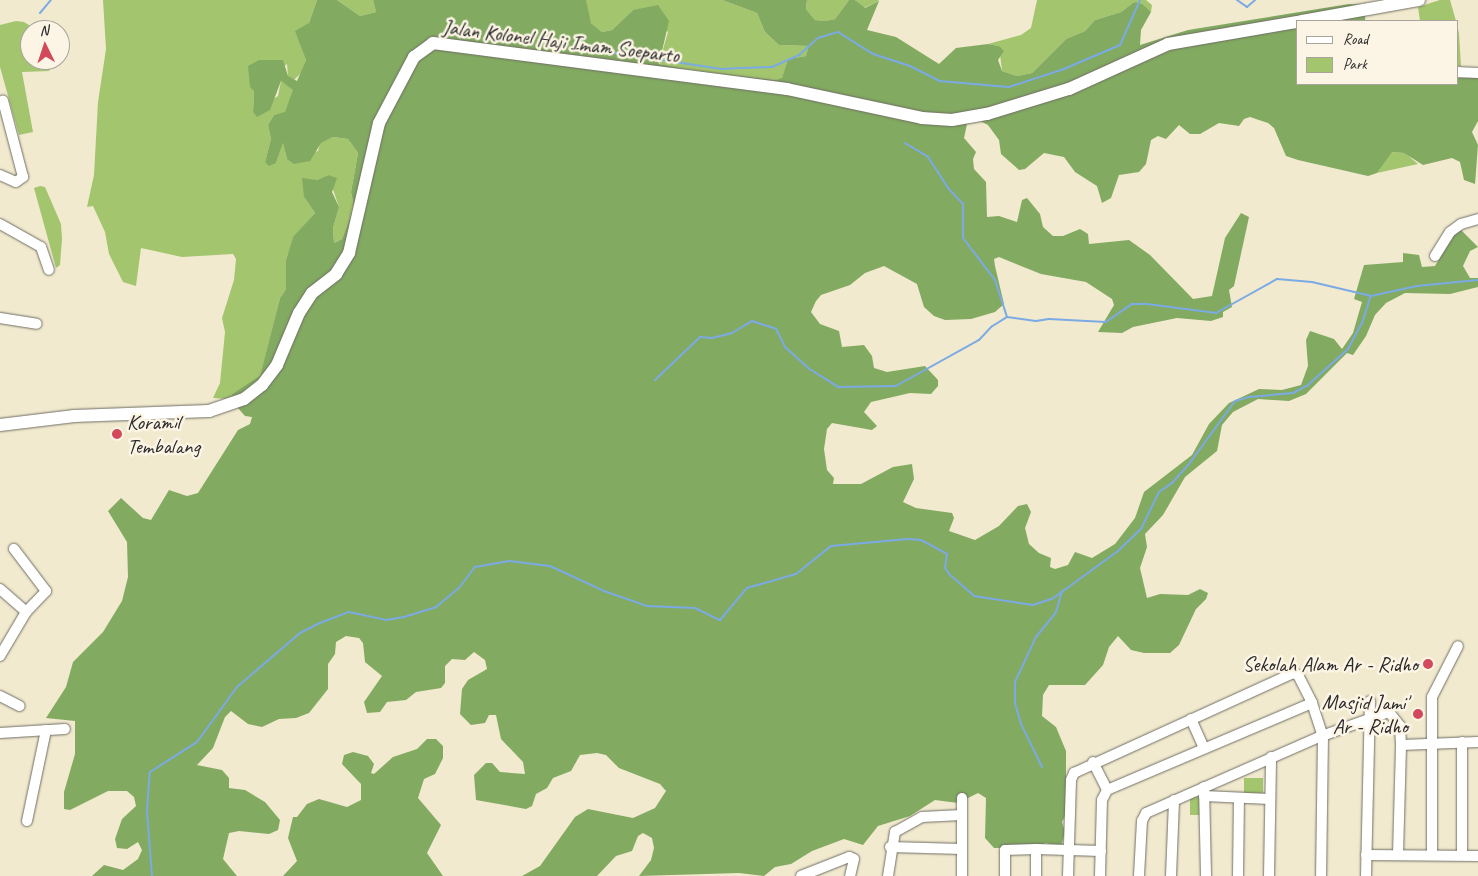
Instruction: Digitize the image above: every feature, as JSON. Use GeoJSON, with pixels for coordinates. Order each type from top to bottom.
{"type":"FeatureCollection","features":[{"type":"Feature","properties":{"kind":"main road"},"geometry":{"type":"LineString","coordinates":[[1307,20],[1418,0]]}},
{"type":"Feature","properties":{"kind":"main road","name":"Jalan Kolonel Haji Imam Soeparto"},"geometry":{"type":"LineString","coordinates":[[0,425],[74,416],[209,411],[244,399],[262,385],[277,366],[298,313],[312,293],[336,274],[349,253],[379,123],[414,57],[433,43],[444,42],[597,66],[787,90],[922,118],[952,120],[987,114],[1069,89],[1168,44],[1296,22]]}},
{"type":"Feature","properties":{"kind":"street"},"geometry":{"type":"LineString","coordinates":[[1458,72],[1478,73]]}},
{"type":"Feature","properties":{"kind":"street"},"geometry":{"type":"LineString","coordinates":[[0,175],[16,182],[23,177],[3,101]]}},
{"type":"Feature","properties":{"kind":"street"},"geometry":{"type":"LineString","coordinates":[[1435,256],[1450,232],[1473,220]]}},
{"type":"Feature","properties":{"kind":"street"},"geometry":{"type":"LineString","coordinates":[[0,224],[41,247],[49,270]]}},
{"type":"Feature","properties":{"kind":"street"},"geometry":{"type":"LineString","coordinates":[[0,318],[37,324]]}},
{"type":"Feature","properties":{"kind":"street"},"geometry":{"type":"LineString","coordinates":[[0,656],[26,612],[46,589],[14,549]]}},
{"type":"Feature","properties":{"kind":"street"},"geometry":{"type":"LineString","coordinates":[[0,589],[26,612]]}},
{"type":"Feature","properties":{"kind":"street"},"geometry":{"type":"LineString","coordinates":[[1432,854],[1433,776],[1430,742],[1432,696],[1458,646]]}},
{"type":"Feature","properties":{"kind":"street"},"geometry":{"type":"LineString","coordinates":[[1068,876],[1071,780],[1080,768],[1296,673],[1312,703],[1321,737],[1319,822],[1315,876]]}},
{"type":"Feature","properties":{"kind":"street"},"geometry":{"type":"LineString","coordinates":[[0,696],[20,706]]}},
{"type":"Feature","properties":{"kind":"street"},"geometry":{"type":"LineString","coordinates":[[1366,876],[1370,700]]}},
{"type":"Feature","properties":{"kind":"street"},"geometry":{"type":"LineString","coordinates":[[1100,876],[1102,800],[1107,790],[1312,703]]}},
{"type":"Feature","properties":{"kind":"street"},"geometry":{"type":"LineString","coordinates":[[1139,876],[1143,816],[1174,800],[1204,791],[1271,757],[1391,712],[1401,731],[1398,854]]}},
{"type":"Feature","properties":{"kind":"street"},"geometry":{"type":"LineString","coordinates":[[1191,719],[1204,748]]}},
{"type":"Feature","properties":{"kind":"street"},"geometry":{"type":"LineString","coordinates":[[0,733],[65,729]]}},
{"type":"Feature","properties":{"kind":"street"},"geometry":{"type":"LineString","coordinates":[[27,821],[46,730]]}},
{"type":"Feature","properties":{"kind":"street"},"geometry":{"type":"LineString","coordinates":[[1462,742],[1462,855]]}},
{"type":"Feature","properties":{"kind":"street"},"geometry":{"type":"LineString","coordinates":[[1401,744],[1478,742]]}},
{"type":"Feature","properties":{"kind":"street"},"geometry":{"type":"LineString","coordinates":[[1269,876],[1271,757]]}},
{"type":"Feature","properties":{"kind":"street"},"geometry":{"type":"LineString","coordinates":[[1093,762],[1107,790]]}},
{"type":"Feature","properties":{"kind":"street"},"geometry":{"type":"LineString","coordinates":[[1204,791],[1239,798],[1269,799]]}},
{"type":"Feature","properties":{"kind":"street"},"geometry":{"type":"LineString","coordinates":[[1204,791],[1206,876]]}},
{"type":"Feature","properties":{"kind":"street"},"geometry":{"type":"LineString","coordinates":[[962,798],[962,876]]}},
{"type":"Feature","properties":{"kind":"street"},"geometry":{"type":"LineString","coordinates":[[1238,876],[1239,798]]}},
{"type":"Feature","properties":{"kind":"street"},"geometry":{"type":"LineString","coordinates":[[1171,876],[1174,800]]}},
{"type":"Feature","properties":{"kind":"street"},"geometry":{"type":"LineString","coordinates":[[888,876],[890,847],[895,832],[922,817],[962,815]]}},
{"type":"Feature","properties":{"kind":"street"},"geometry":{"type":"LineString","coordinates":[[1319,822],[1321,876]]}},
{"type":"Feature","properties":{"kind":"street"},"geometry":{"type":"LineString","coordinates":[[890,847],[962,849]]}},
{"type":"Feature","properties":{"kind":"street"},"geometry":{"type":"LineString","coordinates":[[1036,849],[1036,876]]}},
{"type":"Feature","properties":{"kind":"street"},"geometry":{"type":"LineString","coordinates":[[1005,876],[1005,850],[1068,849],[1101,851]]}},
{"type":"Feature","properties":{"kind":"street"},"geometry":{"type":"LineString","coordinates":[[1366,855],[1432,854],[1478,856]]}},
{"type":"Feature","properties":{"kind":"street"},"geometry":{"type":"LineString","coordinates":[[801,876],[849,857],[854,860],[850,876]]}},
{"type":"Feature","properties":{"kind":"green space"},"geometry":{"type":"Polygon","coordinates":[[[103,0],[317,0],[309,23],[299,39],[306,60],[301,73],[293,81],[288,76],[287,64],[254,91],[253,112],[278,96],[281,81],[294,90],[285,113],[274,115],[268,125],[271,139],[265,162],[276,163],[283,142],[287,159],[318,151],[320,143],[333,137],[348,139],[358,153],[351,192],[354,207],[342,239],[334,243],[333,228],[339,207],[328,175],[317,180],[304,197],[315,213],[293,238],[286,260],[286,289],[280,298],[260,377],[232,394],[230,399],[213,398],[220,383],[225,332],[222,318],[234,280],[236,259],[233,254],[182,257],[141,248],[136,286],[123,282],[109,254],[105,232],[93,206],[87,207],[94,175],[98,102],[106,49],[103,0]]]}},
{"type":"Feature","properties":{"kind":"green space"},"geometry":{"type":"Polygon","coordinates":[[[317,0],[337,0],[360,16],[376,12],[373,0],[586,0],[591,23],[602,32],[612,30],[633,10],[658,5],[669,21],[659,64],[688,70],[776,80],[782,78],[788,59],[806,56],[809,46],[779,45],[765,32],[757,13],[722,0],[807,0],[806,9],[815,20],[825,21],[835,19],[849,0],[855,0],[865,8],[879,1],[867,30],[896,37],[939,64],[956,48],[988,44],[999,46],[1004,51],[998,60],[1002,71],[1017,76],[1032,73],[1066,39],[1085,31],[1095,20],[1121,12],[1134,2],[1142,4],[1151,12],[1141,30],[1140,45],[1188,30],[1349,4],[1366,5],[1365,20],[1296,20],[1296,85],[1458,85],[1458,78],[1478,78],[1478,121],[1472,132],[1478,145],[1475,184],[1464,180],[1460,162],[1452,158],[1423,165],[1404,153],[1392,152],[1377,173],[1368,176],[1298,160],[1286,156],[1274,128],[1268,123],[1250,117],[1244,119],[1239,126],[1219,123],[1200,134],[1190,134],[1179,125],[1166,139],[1158,136],[1151,140],[1146,164],[1139,172],[1119,175],[1111,198],[1102,203],[1097,186],[1075,172],[1064,157],[1044,153],[1025,169],[1019,170],[1001,154],[999,140],[988,125],[980,121],[967,124],[964,138],[976,152],[973,159],[974,169],[986,182],[987,217],[999,216],[1017,222],[1022,200],[1027,198],[1040,214],[1043,227],[1053,236],[1063,236],[1080,229],[1088,234],[1089,244],[1129,240],[1150,255],[1193,299],[1212,296],[1225,238],[1241,213],[1249,217],[1234,286],[1229,290],[1232,307],[1223,312],[1223,317],[1211,321],[1177,318],[1133,327],[1122,333],[1098,332],[1114,305],[1112,299],[1086,282],[1041,274],[999,257],[994,259],[1004,304],[995,312],[971,319],[945,320],[934,316],[924,307],[917,284],[884,266],[865,273],[850,285],[821,295],[816,301],[811,312],[820,324],[839,331],[842,347],[864,345],[872,356],[874,368],[887,372],[925,366],[938,380],[938,386],[931,394],[910,393],[871,402],[864,412],[877,426],[872,430],[832,423],[827,429],[824,449],[827,470],[834,478],[833,484],[861,484],[893,467],[912,464],[914,479],[903,502],[916,508],[952,513],[954,518],[949,531],[975,540],[999,526],[1018,506],[1027,504],[1031,512],[1025,528],[1029,544],[1039,553],[1051,558],[1050,567],[1055,569],[1068,565],[1075,552],[1092,558],[1115,544],[1135,518],[1144,492],[1192,455],[1209,424],[1229,403],[1259,389],[1282,390],[1301,385],[1308,366],[1306,340],[1310,331],[1334,339],[1342,349],[1353,333],[1362,302],[1354,299],[1364,265],[1403,262],[1403,253],[1419,255],[1422,267],[1435,266],[1458,227],[1478,247],[1470,251],[1463,266],[1470,278],[1478,278],[1478,287],[1450,294],[1405,293],[1386,303],[1375,315],[1366,336],[1353,355],[1347,353],[1306,394],[1289,401],[1258,399],[1233,412],[1222,425],[1217,451],[1185,477],[1163,515],[1145,534],[1147,547],[1140,568],[1147,598],[1160,594],[1188,595],[1200,589],[1208,593],[1206,599],[1196,609],[1179,645],[1170,653],[1144,653],[1131,650],[1118,636],[1109,647],[1103,665],[1085,685],[1049,685],[1043,695],[1042,716],[1056,727],[1066,751],[1066,814],[1062,822],[1065,832],[1061,847],[1046,843],[1034,847],[994,848],[985,838],[986,798],[978,793],[958,803],[935,800],[910,816],[878,826],[863,845],[844,839],[812,851],[791,864],[775,867],[764,876],[739,873],[639,876],[651,860],[654,848],[652,838],[643,833],[638,836],[632,851],[616,856],[597,876],[522,876],[540,866],[575,817],[588,809],[633,818],[655,808],[666,791],[660,784],[619,768],[606,755],[597,753],[580,755],[571,771],[553,778],[547,788],[536,794],[532,806],[526,809],[476,800],[474,775],[486,763],[492,763],[500,772],[525,774],[523,762],[501,739],[496,715],[489,715],[485,723],[471,725],[460,714],[462,689],[468,680],[487,669],[485,660],[474,652],[465,660],[452,659],[445,666],[445,683],[441,688],[416,692],[406,700],[387,702],[380,712],[367,713],[364,702],[382,676],[365,662],[363,643],[359,638],[346,636],[336,642],[335,654],[328,664],[328,689],[309,713],[296,718],[279,719],[262,727],[248,724],[231,711],[225,717],[213,748],[197,765],[222,770],[229,778],[229,788],[245,790],[265,802],[280,820],[278,830],[269,834],[239,831],[229,833],[223,859],[237,876],[92,876],[104,865],[123,870],[138,859],[142,850],[138,842],[127,849],[117,848],[115,839],[122,819],[136,806],[134,797],[127,791],[108,791],[70,810],[64,809],[64,792],[75,754],[75,721],[46,718],[66,687],[73,662],[103,632],[122,601],[128,577],[127,542],[108,511],[121,498],[143,518],[151,520],[169,490],[187,496],[198,493],[238,430],[250,424],[252,417],[245,416],[230,399],[232,394],[260,376],[280,298],[286,289],[286,260],[293,237],[315,213],[304,197],[302,178],[317,180],[328,175],[337,178],[332,192],[339,207],[333,228],[334,243],[342,239],[354,207],[351,192],[358,153],[348,139],[333,137],[321,143],[310,161],[294,164],[287,159],[283,143],[276,163],[269,166],[265,162],[271,139],[268,125],[274,115],[285,112],[293,90],[281,81],[270,110],[257,117],[253,112],[254,91],[250,87],[248,66],[259,60],[283,60],[288,76],[297,81],[306,60],[295,31],[309,23],[317,0]]]}},
{"type":"Feature","properties":{"kind":"green space"},"geometry":{"type":"Polygon","coordinates":[[[337,0],[373,0],[376,12],[360,16],[337,0]]]}},
{"type":"Feature","properties":{"kind":"green space"},"geometry":{"type":"Polygon","coordinates":[[[586,0],[722,0],[757,13],[765,32],[779,45],[810,46],[806,56],[788,59],[782,79],[776,80],[668,68],[659,63],[668,32],[633,10],[612,30],[602,32],[591,23],[587,14],[586,0]]]}},
{"type":"Feature","properties":{"kind":"green space"},"geometry":{"type":"Polygon","coordinates":[[[807,0],[849,0],[835,19],[825,21],[815,20],[806,9],[807,0]]]}},
{"type":"Feature","properties":{"kind":"green space"},"geometry":{"type":"Polygon","coordinates":[[[855,0],[878,0],[879,1],[864,8],[855,0]]]}},
{"type":"Feature","properties":{"kind":"green space"},"geometry":{"type":"Polygon","coordinates":[[[1037,0],[1146,0],[1152,5],[1151,12],[1134,2],[1121,12],[1095,20],[1085,31],[1066,39],[1032,73],[1017,76],[1002,71],[999,46],[988,44],[1021,35],[1031,28],[1037,0]]]}},
{"type":"Feature","properties":{"kind":"green space"},"geometry":{"type":"Polygon","coordinates":[[[1440,0],[1450,0],[1456,20],[1420,20],[1418,7],[1440,0]]]}},
{"type":"Feature","properties":{"kind":"green space"},"geometry":{"type":"Polygon","coordinates":[[[20,22],[20,70],[50,70],[22,72],[33,132],[19,135],[0,67],[0,25],[20,22]]]}},
{"type":"Feature","properties":{"kind":"green space"},"geometry":{"type":"Polygon","coordinates":[[[1458,28],[1459,34],[1461,66],[1458,66],[1458,28]]]}},
{"type":"Feature","properties":{"kind":"green space"},"geometry":{"type":"Polygon","coordinates":[[[1391,152],[1405,153],[1418,164],[1377,173],[1391,152]]]}},
{"type":"Feature","properties":{"kind":"green space"},"geometry":{"type":"Polygon","coordinates":[[[45,187],[61,224],[60,265],[56,268],[34,188],[45,187]]]}},
{"type":"Feature","properties":{"kind":"green space"},"geometry":{"type":"Polygon","coordinates":[[[427,739],[436,739],[443,746],[443,758],[435,774],[424,779],[418,798],[441,825],[427,853],[443,876],[283,876],[297,861],[288,838],[293,817],[297,817],[307,804],[319,799],[347,807],[361,800],[361,784],[342,764],[344,755],[353,752],[368,756],[374,764],[371,773],[374,774],[393,757],[417,749],[427,739]]]}},
{"type":"Feature","properties":{"kind":"green space"},"geometry":{"type":"Polygon","coordinates":[[[1244,778],[1263,778],[1263,793],[1244,793],[1244,778]]]}},
{"type":"Feature","properties":{"kind":"green space"},"geometry":{"type":"Polygon","coordinates":[[[1190,797],[1203,797],[1203,815],[1190,815],[1190,797]]]}},
{"type":"Feature","properties":{"kind":"waterway"},"geometry":{"type":"LineString","coordinates":[[40,13],[51,0]]}},
{"type":"Feature","properties":{"kind":"waterway"},"geometry":{"type":"LineString","coordinates":[[582,48],[723,69],[772,67],[799,55],[818,38],[838,32],[873,54],[910,66],[939,81],[1009,87],[1064,69],[1120,45],[1140,0]]}},
{"type":"Feature","properties":{"kind":"waterway"},"geometry":{"type":"LineString","coordinates":[[1237,0],[1247,7],[1255,0]]}},
{"type":"Feature","properties":{"kind":"waterway"},"geometry":{"type":"LineString","coordinates":[[905,143],[928,157],[948,188],[963,204],[963,238],[995,280],[1007,317]]}},
{"type":"Feature","properties":{"kind":"waterway"},"geometry":{"type":"LineString","coordinates":[[655,380],[700,337],[712,338],[732,333],[752,321],[776,329],[785,347],[808,368],[838,387],[896,386],[979,340],[991,327],[1007,317],[1036,321],[1049,319],[1106,322],[1132,304],[1147,304],[1216,313],[1277,279],[1312,282],[1371,296],[1417,286],[1478,280]]}},
{"type":"Feature","properties":{"kind":"waterway"},"geometry":{"type":"LineString","coordinates":[[152,876],[147,811],[150,772],[197,742],[237,687],[300,633],[320,623],[349,612],[387,620],[436,607],[459,588],[475,567],[509,561],[550,566],[604,591],[647,606],[695,608],[720,620],[747,588],[796,574],[831,546],[908,539],[921,540],[947,554],[945,568],[949,574],[974,596],[1033,605],[1052,599],[1118,551],[1141,529],[1159,492],[1172,483],[1189,464],[1235,401],[1249,397],[1293,393],[1308,385],[1348,349],[1362,323],[1371,296]]}},
{"type":"Feature","properties":{"kind":"waterway"},"geometry":{"type":"LineString","coordinates":[[1042,767],[1021,724],[1015,703],[1015,682],[1036,637],[1056,612],[1062,591]]}},
{"type":"Feature","properties":{"kind":"place","name":"Koramil Tembalang"},"geometry":{"type":"Point","coordinates":[117,434]}},
{"type":"Feature","properties":{"kind":"place","name":"Sekolah Alam Ar - Ridho"},"geometry":{"type":"Point","coordinates":[1428,664]}},
{"type":"Feature","properties":{"kind":"place","name":"Masjid Jami' Ar - Ridho"},"geometry":{"type":"Point","coordinates":[1418,714]}}]}
